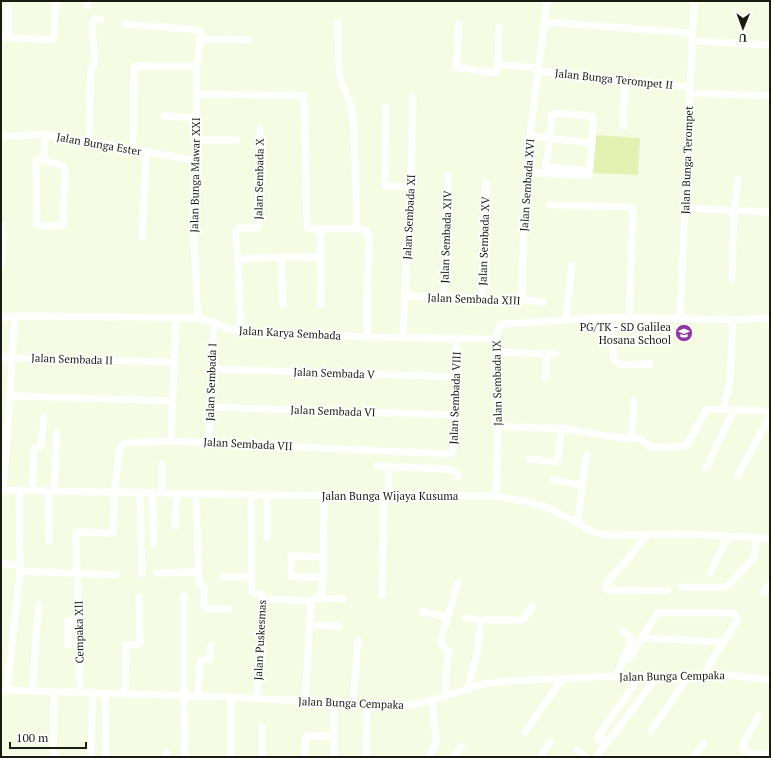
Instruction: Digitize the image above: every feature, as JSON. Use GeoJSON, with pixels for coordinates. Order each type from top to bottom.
{"type":"FeatureCollection","features":[{"type":"Feature","properties":{"kind":"street"},"geometry":{"type":"LineString","coordinates":[[8,8],[5,37],[53,40],[56,1]]}},
{"type":"Feature","properties":{"kind":"street","name":"Jalan Sembada XVI"},"geometry":{"type":"LineString","coordinates":[[522,300],[527,172],[530,136],[547,1]]}},
{"type":"Feature","properties":{"kind":"street","name":"Jalan Bunga Terompet"},"geometry":{"type":"LineString","coordinates":[[680,319],[694,1]]}},
{"type":"Feature","properties":{"kind":"street"},"geometry":{"type":"LineString","coordinates":[[89,141],[91,68],[95,63],[92,22],[93,20],[101,19]]}},
{"type":"Feature","properties":{"kind":"street"},"geometry":{"type":"LineString","coordinates":[[338,22],[339,72],[351,107],[354,130],[356,229]]}},
{"type":"Feature","properties":{"kind":"street"},"geometry":{"type":"LineString","coordinates":[[545,22],[770,45]]}},
{"type":"Feature","properties":{"kind":"street"},"geometry":{"type":"LineString","coordinates":[[125,24],[199,30],[201,35],[248,40]]}},
{"type":"Feature","properties":{"kind":"street","name":"Jalan Bunga Terompet II"},"geometry":{"type":"LineString","coordinates":[[459,24],[456,67],[494,73],[504,65],[625,80],[690,90],[770,96]]}},
{"type":"Feature","properties":{"kind":"street"},"geometry":{"type":"LineString","coordinates":[[498,69],[499,27]]}},
{"type":"Feature","properties":{"kind":"street","name":"Jalan Bunga Mawar XXI"},"geometry":{"type":"LineString","coordinates":[[198,319],[194,239],[196,161],[195,140],[198,94],[197,66],[201,35]]}},
{"type":"Feature","properties":{"kind":"street"},"geometry":{"type":"LineString","coordinates":[[133,149],[134,67],[197,66]]}},
{"type":"Feature","properties":{"kind":"street"},"geometry":{"type":"LineString","coordinates":[[623,126],[625,80]]}},
{"type":"Feature","properties":{"kind":"street"},"geometry":{"type":"LineString","coordinates":[[198,94],[304,96],[307,225],[309,228],[320,229],[366,230],[368,233],[367,337]]}},
{"type":"Feature","properties":{"kind":"street","name":"Jalan Sembada XI"},"geometry":{"type":"LineString","coordinates":[[403,338],[411,187],[413,97]]}},
{"type":"Feature","properties":{"kind":"street"},"geometry":{"type":"LineString","coordinates":[[386,107],[385,184],[386,186],[411,187]]}},
{"type":"Feature","properties":{"kind":"street"},"geometry":{"type":"LineString","coordinates":[[553,113],[591,116],[593,119],[589,170],[546,166],[550,138],[553,113]]}},
{"type":"Feature","properties":{"kind":"street"},"geometry":{"type":"LineString","coordinates":[[164,116],[196,118]]}},
{"type":"Feature","properties":{"kind":"street","name":"Jalan Sembada X"},"geometry":{"type":"LineString","coordinates":[[241,330],[236,231],[239,228],[254,228],[257,227],[258,224],[260,129]]}},
{"type":"Feature","properties":{"kind":"street"},"geometry":{"type":"LineString","coordinates":[[44,160],[46,134]]}},
{"type":"Feature","properties":{"kind":"street","name":"Jalan Bunga Ester"},"geometry":{"type":"LineString","coordinates":[[1,136],[46,134],[196,161]]}},
{"type":"Feature","properties":{"kind":"street"},"geometry":{"type":"LineString","coordinates":[[530,136],[592,143]]}},
{"type":"Feature","properties":{"kind":"street"},"geometry":{"type":"LineString","coordinates":[[195,140],[238,140]]}},
{"type":"Feature","properties":{"kind":"street"},"geometry":{"type":"LineString","coordinates":[[142,237],[146,152]]}},
{"type":"Feature","properties":{"kind":"street"},"geometry":{"type":"LineString","coordinates":[[44,160],[65,168],[63,225],[61,226],[52,227],[37,225],[36,161],[44,160]]}},
{"type":"Feature","properties":{"kind":"street"},"geometry":{"type":"LineString","coordinates":[[527,172],[589,176]]}},
{"type":"Feature","properties":{"kind":"street","name":"Jalan Sembada XIV"},"geometry":{"type":"LineString","coordinates":[[444,297],[448,176]]}},
{"type":"Feature","properties":{"kind":"street"},"geometry":{"type":"LineString","coordinates":[[732,279],[734,211],[738,179]]}},
{"type":"Feature","properties":{"kind":"street","name":"Jalan Sembada XV"},"geometry":{"type":"LineString","coordinates":[[482,299],[486,183]]}},
{"type":"Feature","properties":{"kind":"street"},"geometry":{"type":"LineString","coordinates":[[550,205],[632,208],[634,211],[629,317]]}},
{"type":"Feature","properties":{"kind":"street"},"geometry":{"type":"LineString","coordinates":[[685,208],[770,212]]}},
{"type":"Feature","properties":{"kind":"street"},"geometry":{"type":"LineString","coordinates":[[1,225],[1,265]]}},
{"type":"Feature","properties":{"kind":"street"},"geometry":{"type":"LineString","coordinates":[[320,229],[320,305]]}},
{"type":"Feature","properties":{"kind":"street"},"geometry":{"type":"LineString","coordinates":[[238,258],[282,256],[321,257]]}},
{"type":"Feature","properties":{"kind":"street"},"geometry":{"type":"LineString","coordinates":[[282,256],[283,304]]}},
{"type":"Feature","properties":{"kind":"street"},"geometry":{"type":"LineString","coordinates":[[566,320],[572,265]]}},
{"type":"Feature","properties":{"kind":"street","name":"Jalan Sembada XIII"},"geometry":{"type":"LineString","coordinates":[[405,296],[543,302]]}},
{"type":"Feature","properties":{"kind":"street"},"geometry":{"type":"LineString","coordinates":[[2,490],[15,316]]}},
{"type":"Feature","properties":{"kind":"street","name":"Jalan Karya Sembada"},"geometry":{"type":"LineString","coordinates":[[1,318],[15,316],[123,316],[176,318],[198,319],[214,322],[227,329],[241,330],[367,337],[496,339]]}},
{"type":"Feature","properties":{"kind":"street"},"geometry":{"type":"LineString","coordinates":[[611,317],[614,359],[622,365],[650,364]]}},
{"type":"Feature","properties":{"kind":"street","name":"Jalan Sembada IX"},"geometry":{"type":"LineString","coordinates":[[496,496],[498,426],[496,339],[499,327],[503,324],[611,317],[733,320],[770,318]]}},
{"type":"Feature","properties":{"kind":"street"},"geometry":{"type":"LineString","coordinates":[[171,441],[176,318]]}},
{"type":"Feature","properties":{"kind":"street"},"geometry":{"type":"LineString","coordinates":[[724,410],[730,382],[733,320]]}},
{"type":"Feature","properties":{"kind":"street","name":"Jalan Sembada I"},"geometry":{"type":"LineString","coordinates":[[209,442],[214,322]]}},
{"type":"Feature","properties":{"kind":"street","name":"Jalan Sembada VIII"},"geometry":{"type":"LineString","coordinates":[[448,454],[452,453],[453,450],[457,378],[456,338]]}},
{"type":"Feature","properties":{"kind":"street"},"geometry":{"type":"LineString","coordinates":[[496,352],[556,354]]}},
{"type":"Feature","properties":{"kind":"street"},"geometry":{"type":"LineString","coordinates":[[546,353],[546,378]]}},
{"type":"Feature","properties":{"kind":"street","name":"Jalan Sembada II"},"geometry":{"type":"LineString","coordinates":[[1,358],[174,362]]}},
{"type":"Feature","properties":{"kind":"street","name":"Jalan Sembada V"},"geometry":{"type":"LineString","coordinates":[[212,369],[457,378]]}},
{"type":"Feature","properties":{"kind":"street"},"geometry":{"type":"LineString","coordinates":[[10,396],[172,401]]}},
{"type":"Feature","properties":{"kind":"street"},"geometry":{"type":"LineString","coordinates":[[631,439],[634,401]]}},
{"type":"Feature","properties":{"kind":"street","name":"Jalan Sembada VI"},"geometry":{"type":"LineString","coordinates":[[210,407],[455,416]]}},
{"type":"Feature","properties":{"kind":"street"},"geometry":{"type":"LineString","coordinates":[[498,426],[561,428],[639,439],[650,447],[684,446],[687,445],[706,410],[709,408],[724,410],[770,411]]}},
{"type":"Feature","properties":{"kind":"street"},"geometry":{"type":"LineString","coordinates":[[706,468],[734,410]]}},
{"type":"Feature","properties":{"kind":"street"},"geometry":{"type":"LineString","coordinates":[[738,475],[770,416]]}},
{"type":"Feature","properties":{"kind":"street"},"geometry":{"type":"LineString","coordinates":[[32,490],[34,449],[41,446],[44,418]]}},
{"type":"Feature","properties":{"kind":"street"},"geometry":{"type":"LineString","coordinates":[[530,460],[558,461],[561,428]]}},
{"type":"Feature","properties":{"kind":"street"},"geometry":{"type":"LineString","coordinates":[[49,541],[51,491],[57,433]]}},
{"type":"Feature","properties":{"kind":"street","name":"Jalan Sembada VII"},"geometry":{"type":"LineString","coordinates":[[114,492],[120,449],[121,446],[126,443],[171,441],[209,442],[448,454]]}},
{"type":"Feature","properties":{"kind":"street"},"geometry":{"type":"LineString","coordinates":[[578,523],[587,455]]}},
{"type":"Feature","properties":{"kind":"street"},"geometry":{"type":"LineString","coordinates":[[162,464],[162,492]]}},
{"type":"Feature","properties":{"kind":"street"},"geometry":{"type":"LineString","coordinates":[[377,466],[447,469],[452,470],[459,476]]}},
{"type":"Feature","properties":{"kind":"street"},"geometry":{"type":"LineString","coordinates":[[382,595],[389,467]]}},
{"type":"Feature","properties":{"kind":"street"},"geometry":{"type":"LineString","coordinates":[[553,480],[582,485]]}},
{"type":"Feature","properties":{"kind":"street","name":"Jalan Bunga Wijaya Kusuma"},"geometry":{"type":"LineString","coordinates":[[2,490],[324,496],[496,496],[546,507],[593,532],[606,535],[682,534],[770,539]]}},
{"type":"Feature","properties":{"kind":"street"},"geometry":{"type":"LineString","coordinates":[[4,690],[20,568],[19,490]]}},
{"type":"Feature","properties":{"kind":"street","name":"Cempaka XII"},"geometry":{"type":"LineString","coordinates":[[80,692],[80,620],[76,533],[113,532],[114,492]]}},
{"type":"Feature","properties":{"kind":"street"},"geometry":{"type":"LineString","coordinates":[[140,492],[142,574]]}},
{"type":"Feature","properties":{"kind":"street"},"geometry":{"type":"LineString","coordinates":[[152,492],[154,543]]}},
{"type":"Feature","properties":{"kind":"street"},"geometry":{"type":"LineString","coordinates":[[175,526],[177,493]]}},
{"type":"Feature","properties":{"kind":"street"},"geometry":{"type":"LineString","coordinates":[[196,493],[198,583],[204,586],[204,607],[206,609],[229,608]]}},
{"type":"Feature","properties":{"kind":"street","name":"Jalan Puskesmas"},"geometry":{"type":"LineString","coordinates":[[251,494],[252,592],[262,594],[264,598],[257,698]]}},
{"type":"Feature","properties":{"kind":"street"},"geometry":{"type":"LineString","coordinates":[[267,494],[267,538]]}},
{"type":"Feature","properties":{"kind":"street"},"geometry":{"type":"LineString","coordinates":[[313,600],[322,593],[324,557],[324,496]]}},
{"type":"Feature","properties":{"kind":"street"},"geometry":{"type":"LineString","coordinates":[[648,535],[605,585],[605,588],[608,590],[668,591]]}},
{"type":"Feature","properties":{"kind":"street"},"geometry":{"type":"LineString","coordinates":[[710,573],[728,536]]}},
{"type":"Feature","properties":{"kind":"street"},"geometry":{"type":"LineString","coordinates":[[681,587],[728,586],[754,558],[756,538]]}},
{"type":"Feature","properties":{"kind":"street"},"geometry":{"type":"LineString","coordinates":[[323,577],[294,576],[291,556],[324,557]]}},
{"type":"Feature","properties":{"kind":"street"},"geometry":{"type":"LineString","coordinates":[[1,564],[20,568],[116,575]]}},
{"type":"Feature","properties":{"kind":"street"},"geometry":{"type":"LineString","coordinates":[[156,573],[198,572]]}},
{"type":"Feature","properties":{"kind":"street"},"geometry":{"type":"LineString","coordinates":[[222,577],[252,577]]}},
{"type":"Feature","properties":{"kind":"street"},"geometry":{"type":"LineString","coordinates":[[446,696],[446,674],[449,653],[441,641],[446,617],[458,583]]}},
{"type":"Feature","properties":{"kind":"street"},"geometry":{"type":"LineString","coordinates":[[763,593],[770,584]]}},
{"type":"Feature","properties":{"kind":"street"},"geometry":{"type":"LineString","coordinates":[[184,596],[185,757]]}},
{"type":"Feature","properties":{"kind":"street"},"geometry":{"type":"LineString","coordinates":[[125,693],[126,645],[137,645],[140,642],[138,598]]}},
{"type":"Feature","properties":{"kind":"street"},"geometry":{"type":"LineString","coordinates":[[272,599],[344,599]]}},
{"type":"Feature","properties":{"kind":"street"},"geometry":{"type":"LineString","coordinates":[[305,701],[313,600]]}},
{"type":"Feature","properties":{"kind":"street"},"geometry":{"type":"LineString","coordinates":[[32,691],[39,605]]}},
{"type":"Feature","properties":{"kind":"street"},"geometry":{"type":"LineString","coordinates":[[466,618],[521,620],[525,618],[532,606]]}},
{"type":"Feature","properties":{"kind":"street"},"geometry":{"type":"LineString","coordinates":[[423,612],[446,617]]}},
{"type":"Feature","properties":{"kind":"street"},"geometry":{"type":"LineString","coordinates":[[628,660],[658,613],[735,614],[738,618],[737,621],[704,675]]}},
{"type":"Feature","properties":{"kind":"street"},"geometry":{"type":"LineString","coordinates":[[467,690],[477,654],[481,619]]}},
{"type":"Feature","properties":{"kind":"street"},"geometry":{"type":"LineString","coordinates":[[68,645],[68,621],[80,620]]}},
{"type":"Feature","properties":{"kind":"street"},"geometry":{"type":"LineString","coordinates":[[310,625],[339,626]]}},
{"type":"Feature","properties":{"kind":"street"},"geometry":{"type":"LineString","coordinates":[[616,677],[631,640],[631,637],[622,631]]}},
{"type":"Feature","properties":{"kind":"street"},"geometry":{"type":"LineString","coordinates":[[642,638],[724,642]]}},
{"type":"Feature","properties":{"kind":"street"},"geometry":{"type":"LineString","coordinates":[[353,703],[358,641]]}},
{"type":"Feature","properties":{"kind":"street"},"geometry":{"type":"LineString","coordinates":[[198,695],[200,662],[202,659],[210,658],[211,645]]}},
{"type":"Feature","properties":{"kind":"street"},"geometry":{"type":"LineString","coordinates":[[651,731],[689,675]]}},
{"type":"Feature","properties":{"kind":"street","name":"Jalan Bunga Cempaka"},"geometry":{"type":"LineString","coordinates":[[4,690],[198,695],[411,705],[484,684],[499,682],[689,675],[729,675],[770,680]]}},
{"type":"Feature","properties":{"kind":"street"},"geometry":{"type":"LineString","coordinates":[[608,741],[599,738],[598,736],[640,676]]}},
{"type":"Feature","properties":{"kind":"street"},"geometry":{"type":"LineString","coordinates":[[596,757],[657,676]]}},
{"type":"Feature","properties":{"kind":"street"},"geometry":{"type":"LineString","coordinates":[[525,732],[562,679]]}},
{"type":"Feature","properties":{"kind":"street"},"geometry":{"type":"LineString","coordinates":[[53,757],[54,691]]}},
{"type":"Feature","properties":{"kind":"street"},"geometry":{"type":"LineString","coordinates":[[91,757],[93,692]]}},
{"type":"Feature","properties":{"kind":"street"},"geometry":{"type":"LineString","coordinates":[[105,692],[106,757]]}},
{"type":"Feature","properties":{"kind":"street"},"geometry":{"type":"LineString","coordinates":[[231,697],[231,757]]}},
{"type":"Feature","properties":{"kind":"street"},"geometry":{"type":"LineString","coordinates":[[428,757],[434,749],[436,743],[432,700]]}},
{"type":"Feature","properties":{"kind":"street"},"geometry":{"type":"LineString","coordinates":[[334,702],[334,757]]}},
{"type":"Feature","properties":{"kind":"street"},"geometry":{"type":"LineString","coordinates":[[366,757],[367,704]]}},
{"type":"Feature","properties":{"kind":"street"},"geometry":{"type":"LineString","coordinates":[[759,716],[744,742],[743,748],[751,753],[770,754]]}},
{"type":"Feature","properties":{"kind":"street"},"geometry":{"type":"LineString","coordinates":[[262,726],[262,757]]}},
{"type":"Feature","properties":{"kind":"street"},"geometry":{"type":"LineString","coordinates":[[305,757],[305,739],[307,736],[334,736]]}},
{"type":"Feature","properties":{"kind":"street"},"geometry":{"type":"LineString","coordinates":[[540,757],[550,742]]}},
{"type":"Feature","properties":{"kind":"street"},"geometry":{"type":"LineString","coordinates":[[694,757],[704,743]]}},
{"type":"Feature","properties":{"kind":"street"},"geometry":{"type":"LineString","coordinates":[[454,757],[462,746]]}},
{"type":"Feature","properties":{"kind":"street"},"geometry":{"type":"LineString","coordinates":[[577,750],[586,757]]}},
{"type":"Feature","properties":{"kind":"green space"},"geometry":{"type":"Polygon","coordinates":[[[595,135],[640,138],[638,175],[593,173],[595,135]]]}},
{"type":"Feature","properties":{"kind":"place","name":"PG/TK - SD Galilea Hosana School"},"geometry":{"type":"Point","coordinates":[684,333]}}]}
